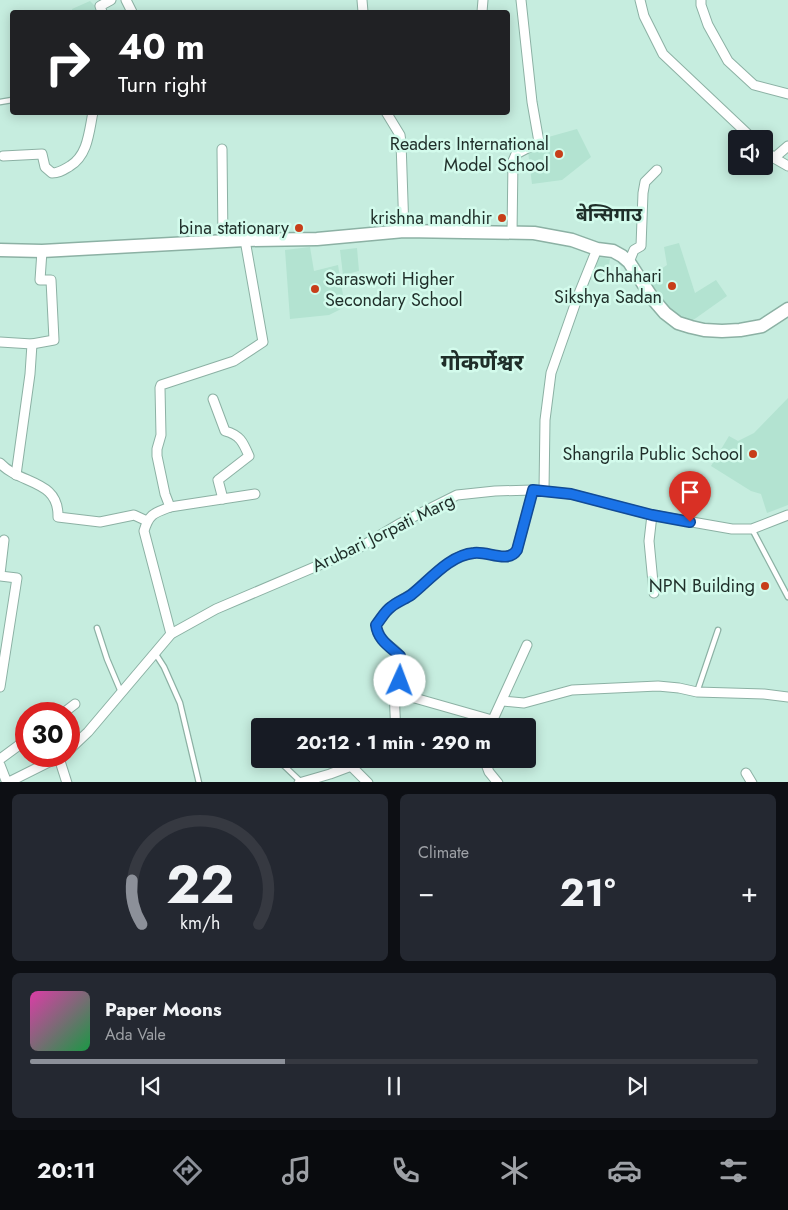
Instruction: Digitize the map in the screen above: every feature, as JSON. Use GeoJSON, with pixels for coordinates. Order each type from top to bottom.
{"type":"FeatureCollection","features":[{"type":"Feature","properties":{"kind":"main road"},"geometry":{"type":"LineString","coordinates":[[0,250],[42,251],[245,240],[317,239],[404,230],[534,233],[572,240],[597,249],[613,251],[629,262],[665,313],[678,323],[690,327],[704,330],[722,330],[762,326],[788,309]]}},
{"type":"Feature","properties":{"kind":"street"},"geometry":{"type":"LineString","coordinates":[[101,10],[100,6],[111,0]]}},
{"type":"Feature","properties":{"kind":"street"},"geometry":{"type":"LineString","coordinates":[[512,233],[513,161],[516,154],[539,142],[532,102],[521,0]]}},
{"type":"Feature","properties":{"kind":"street"},"geometry":{"type":"LineString","coordinates":[[640,0],[644,16],[663,54],[743,130]]}},
{"type":"Feature","properties":{"kind":"street"},"geometry":{"type":"LineString","coordinates":[[700,0],[708,25],[728,61],[754,85],[788,94]]}},
{"type":"Feature","properties":{"kind":"street"},"geometry":{"type":"LineString","coordinates":[[3,156],[42,154],[45,166],[52,173],[59,173],[76,162],[86,149],[92,115]]}},
{"type":"Feature","properties":{"kind":"street"},"geometry":{"type":"LineString","coordinates":[[388,115],[400,135],[401,142],[404,230]]}},
{"type":"Feature","properties":{"kind":"street"},"geometry":{"type":"LineString","coordinates":[[788,146],[774,158],[788,166]]}},
{"type":"Feature","properties":{"kind":"street"},"geometry":{"type":"LineString","coordinates":[[222,149],[223,242]]}},
{"type":"Feature","properties":{"kind":"street"},"geometry":{"type":"LineString","coordinates":[[629,262],[634,250],[641,246],[643,193],[646,182],[657,170]]}},
{"type":"Feature","properties":{"kind":"street"},"geometry":{"type":"LineString","coordinates":[[170,507],[157,456],[161,435],[159,398],[161,385],[234,361],[263,342],[245,240]]}},
{"type":"Feature","properties":{"kind":"street"},"geometry":{"type":"LineString","coordinates":[[544,490],[545,420],[550,373],[597,249]]}},
{"type":"Feature","properties":{"kind":"street"},"geometry":{"type":"LineString","coordinates":[[0,342],[32,344],[54,340],[51,280],[40,280],[42,251]]}},
{"type":"Feature","properties":{"kind":"street"},"geometry":{"type":"LineString","coordinates":[[16,475],[30,374],[32,344]]}},
{"type":"Feature","properties":{"kind":"street"},"geometry":{"type":"LineString","coordinates":[[213,399],[225,431],[239,436],[248,456],[218,480],[223,499]]}},
{"type":"Feature","properties":{"kind":"street"},"geometry":{"type":"LineString","coordinates":[[0,463],[6,470],[46,489],[56,500],[58,517],[100,522],[134,515],[147,521]]}},
{"type":"Feature","properties":{"kind":"street"},"geometry":{"type":"LineString","coordinates":[[395,718],[395,700],[403,668],[402,661],[400,656],[381,640],[376,625],[391,607],[405,599],[436,572],[454,560],[474,553],[508,557],[514,555],[533,490]]}},
{"type":"Feature","properties":{"kind":"street","name":"Arubari Jorpati Marg"},"geometry":{"type":"LineString","coordinates":[[80,738],[171,634],[216,609],[357,549],[399,524],[457,495],[495,491],[544,490],[571,494],[652,515],[732,529],[752,529],[788,515]]}},
{"type":"Feature","properties":{"kind":"street"},"geometry":{"type":"LineString","coordinates":[[171,634],[146,543],[144,532],[147,521],[153,514],[170,507],[255,494]]}},
{"type":"Feature","properties":{"kind":"street"},"geometry":{"type":"LineString","coordinates":[[652,515],[649,541],[654,593]]}},
{"type":"Feature","properties":{"kind":"street"},"geometry":{"type":"LineString","coordinates":[[0,687],[17,578],[0,575],[4,540]]}},
{"type":"Feature","properties":{"kind":"street"},"geometry":{"type":"LineString","coordinates":[[494,718],[528,645]]}},
{"type":"Feature","properties":{"kind":"street"},"geometry":{"type":"LineString","coordinates":[[503,701],[524,703],[572,690],[658,686],[697,692],[788,696]]}},
{"type":"Feature","properties":{"kind":"street"},"geometry":{"type":"LineString","coordinates":[[396,693],[475,718]]}},
{"type":"Feature","properties":{"kind":"street"},"geometry":{"type":"LineString","coordinates":[[0,759],[15,748]]}},
{"type":"Feature","properties":{"kind":"street"},"geometry":{"type":"LineString","coordinates":[[0,766],[7,782],[39,767]]}},
{"type":"Feature","properties":{"kind":"street"},"geometry":{"type":"LineString","coordinates":[[63,767],[67,782]]}},
{"type":"Feature","properties":{"kind":"street"},"geometry":{"type":"LineString","coordinates":[[300,782],[346,768]]}},
{"type":"Feature","properties":{"kind":"street"},"geometry":{"type":"LineString","coordinates":[[353,768],[368,782]]}},
{"type":"Feature","properties":{"kind":"street"},"geometry":{"type":"LineString","coordinates":[[487,768],[488,772],[498,782]]}},
{"type":"Feature","properties":{"kind":"street"},"geometry":{"type":"LineString","coordinates":[[746,773],[752,782]]}},
{"type":"Feature","properties":{"kind":"lane"},"geometry":{"type":"LineString","coordinates":[[752,529],[788,597]]}},
{"type":"Feature","properties":{"kind":"lane"},"geometry":{"type":"LineString","coordinates":[[97,628],[107,660],[122,692]]}},
{"type":"Feature","properties":{"kind":"lane"},"geometry":{"type":"LineString","coordinates":[[697,692],[718,630]]}},
{"type":"Feature","properties":{"kind":"lane"},"geometry":{"type":"LineString","coordinates":[[155,652],[180,703],[199,782]]}},
{"type":"Feature","properties":{"kind":"lane"},"geometry":{"type":"LineString","coordinates":[[286,768],[300,782]]}},
{"type":"Feature","properties":{"kind":"shaded area"},"geometry":{"type":"Polygon","coordinates":[[[90,1],[99,10],[72,10],[90,1]]]}},
{"type":"Feature","properties":{"kind":"shaded area","name":"Readers International Model School"},"geometry":{"type":"Polygon","coordinates":[[[577,129],[591,157],[562,180],[532,184],[527,143],[577,129]]]}},
{"type":"Feature","properties":{"kind":"shaded area","name":"Chhahari Sikshya Sadan"},"geometry":{"type":"Polygon","coordinates":[[[679,243],[695,293],[716,280],[727,296],[689,323],[673,317],[646,279],[667,265],[664,247],[679,243]]]}},
{"type":"Feature","properties":{"kind":"shaded area","name":"Saraswoti Higher Secondary School"},"geometry":{"type":"Polygon","coordinates":[[[310,247],[314,271],[338,265],[345,307],[329,315],[290,319],[285,250],[310,247]]]}},
{"type":"Feature","properties":{"kind":"shaded area"},"geometry":{"type":"Polygon","coordinates":[[[357,248],[359,271],[343,275],[340,250],[357,248]]]}},
{"type":"Feature","properties":{"kind":"shaded area"},"geometry":{"type":"Polygon","coordinates":[[[598,257],[610,259],[607,275],[595,274],[598,257]]]}},
{"type":"Feature","properties":{"kind":"shaded area","name":"Shangrila Public School"},"geometry":{"type":"Polygon","coordinates":[[[788,398],[788,505],[767,513],[761,494],[751,491],[711,466],[729,436],[738,441],[754,433],[788,398]]]}},
{"type":"Feature","properties":{"kind":"place","name":"Readers International Model School"},"geometry":{"type":"Point","coordinates":[559,154]}},
{"type":"Feature","properties":{"kind":"place","name":"krishna mandhir"},"geometry":{"type":"Point","coordinates":[502,218]}},
{"type":"Feature","properties":{"kind":"place","name":"bina stationary"},"geometry":{"type":"Point","coordinates":[299,228]}},
{"type":"Feature","properties":{"kind":"place","name":"Chhahari Sikshya Sadan"},"geometry":{"type":"Point","coordinates":[672,286]}},
{"type":"Feature","properties":{"kind":"place","name":"Saraswoti Higher Secondary School"},"geometry":{"type":"Point","coordinates":[315,289]}},
{"type":"Feature","properties":{"kind":"place","name":"Shangrila Public School"},"geometry":{"type":"Point","coordinates":[753,454]}},
{"type":"Feature","properties":{"kind":"place","name":"NPN Building"},"geometry":{"type":"Point","coordinates":[765,586]}},
{"type":"Feature","properties":{"kind":"district","name":"बेन्सिगाउ"},"geometry":{"type":"Point","coordinates":[609,214]}},
{"type":"Feature","properties":{"kind":"district","name":"गोकर्णेश्वर"},"geometry":{"type":"Point","coordinates":[482,362]}},
{"type":"Feature","properties":{"kind":"route"},"geometry":{"type":"LineString","coordinates":[[400,681],[403,668],[400,656],[381,640],[376,625],[391,607],[405,599],[436,572],[454,560],[474,553],[508,557],[514,555],[533,490],[571,494],[652,515],[690,522]]}}]}
